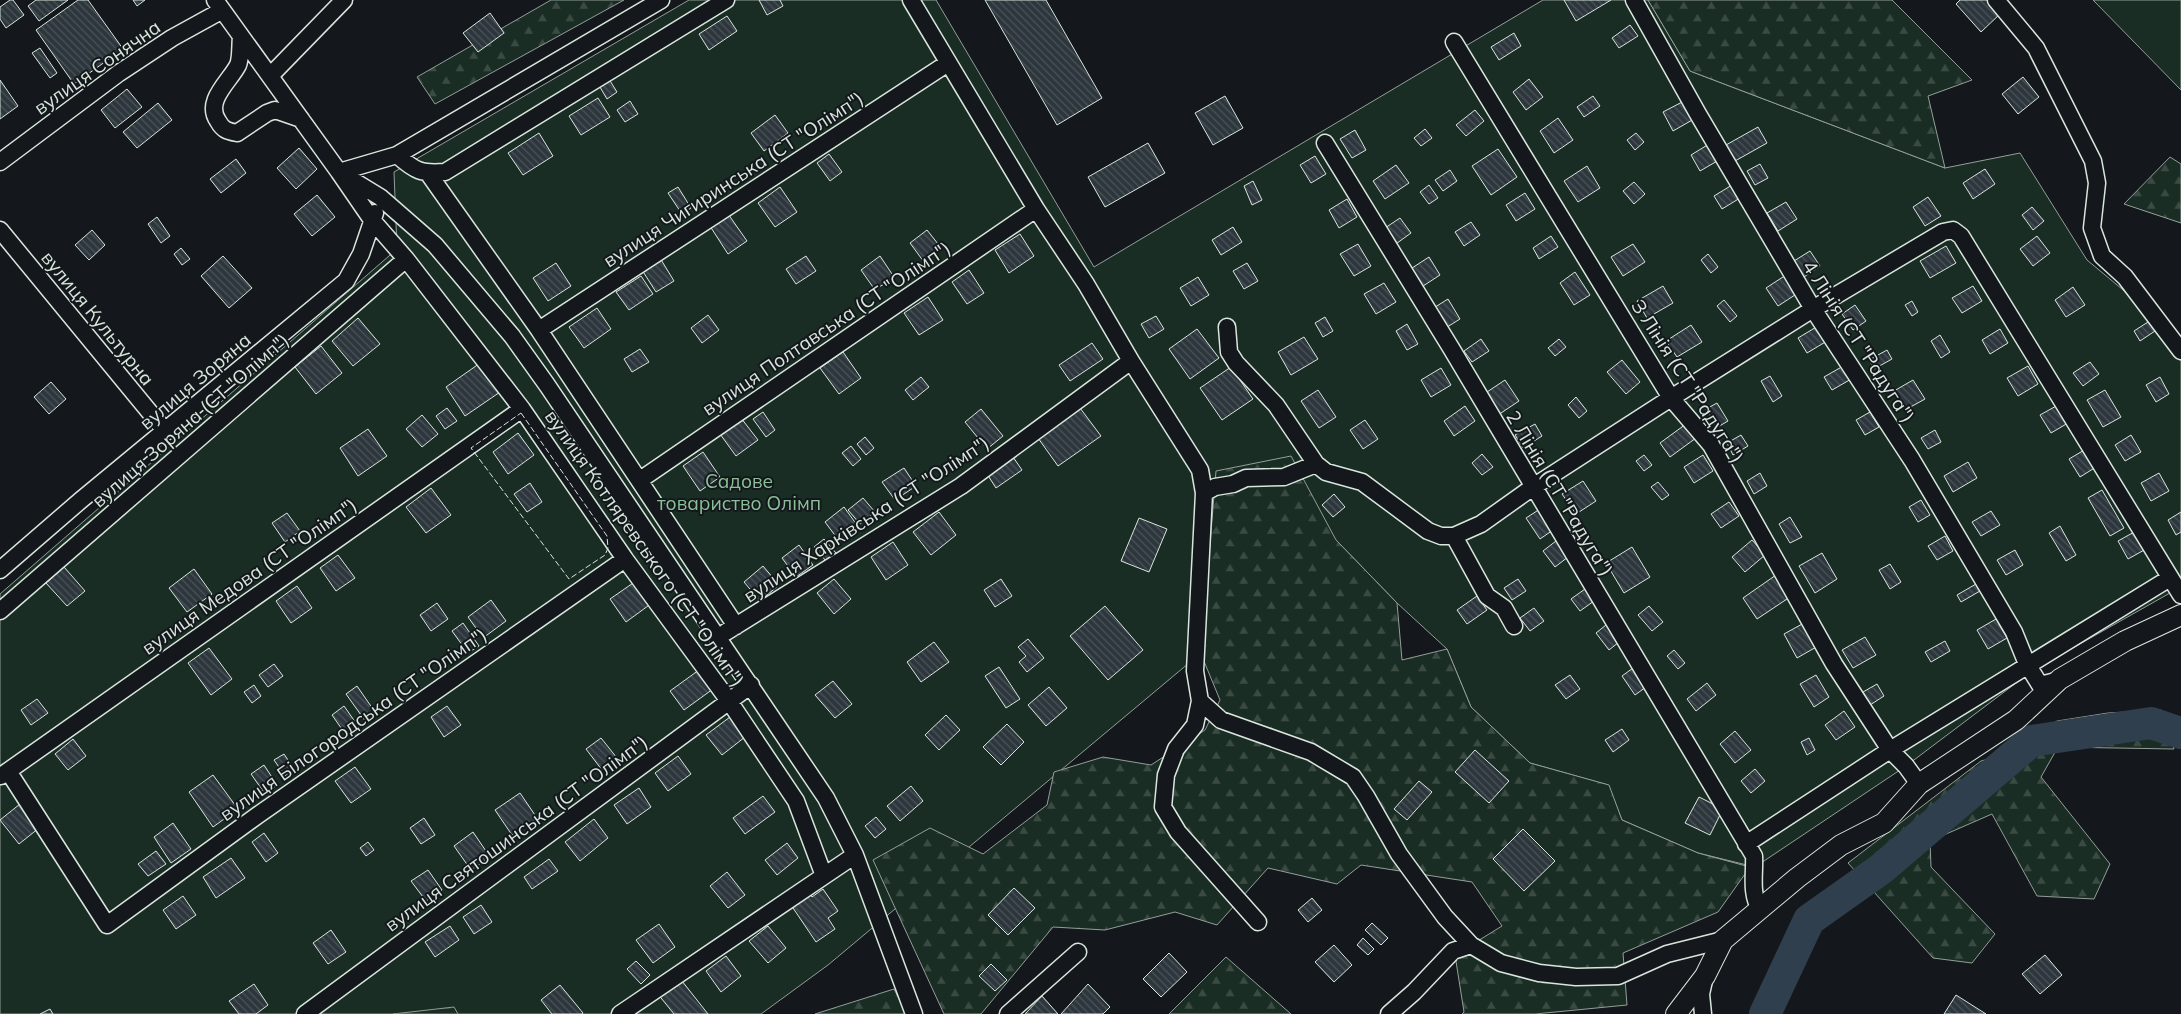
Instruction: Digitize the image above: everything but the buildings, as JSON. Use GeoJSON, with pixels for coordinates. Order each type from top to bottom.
{"type":"FeatureCollection","features":[{"type":"Feature","properties":{"kind":"street"},"geometry":{"type":"LineString","coordinates":[[270,76],[344,0]]}},
{"type":"Feature","properties":{"kind":"street"},"geometry":{"type":"LineString","coordinates":[[339,172],[397,156],[661,0]]}},
{"type":"Feature","properties":{"kind":"street"},"geometry":{"type":"LineString","coordinates":[[397,156],[413,169],[428,173],[445,172],[726,0]]}},
{"type":"Feature","properties":{"kind":"street"},"geometry":{"type":"LineString","coordinates":[[911,0],[1036,209],[1086,284],[1131,361],[1200,470],[1204,493],[1195,671],[1200,701],[1195,725],[1176,749],[1166,775],[1163,807],[1178,832],[1258,922]]}},
{"type":"Feature","properties":{"kind":"street","name":"4 Лінія (СТ \"Радуга\")"},"geometry":{"type":"LineString","coordinates":[[1634,0],[1698,114],[1813,309],[1912,460],[2014,632],[2028,664],[2040,685],[2060,679]]}},
{"type":"Feature","properties":{"kind":"street"},"geometry":{"type":"LineString","coordinates":[[1996,0],[2036,48],[2093,161],[2097,183],[2092,228],[2102,256],[2125,276],[2181,351]]}},
{"type":"Feature","properties":{"kind":"street","name":"вулиця Котляревського (СТ \"Олімп\")"},"geometry":{"type":"LineString","coordinates":[[218,5],[372,220],[406,259],[522,409],[624,558],[729,701],[796,801],[824,876]]}},
{"type":"Feature","properties":{"kind":"street","name":"вулиця Сонячна"},"geometry":{"type":"LineString","coordinates":[[0,162],[119,73],[218,5]]}},
{"type":"Feature","properties":{"kind":"street"},"geometry":{"type":"LineString","coordinates":[[241,37],[239,64],[221,89],[214,105],[216,119],[225,130],[237,133],[266,113],[275,110],[301,119]]}},
{"type":"Feature","properties":{"kind":"street","name":"З Лінія (СТ \"Радуга\")"},"geometry":{"type":"LineString","coordinates":[[1454,42],[1671,398],[1711,445],[1834,664],[1890,750],[1906,766],[1919,784]]}},
{"type":"Feature","properties":{"kind":"street"},"geometry":{"type":"LineString","coordinates":[[239,64],[248,61],[270,76],[274,99],[266,113]]}},
{"type":"Feature","properties":{"kind":"street","name":"вулиця Чигиринська (СТ \"Олімп\")"},"geometry":{"type":"LineString","coordinates":[[539,330],[948,62]]}},
{"type":"Feature","properties":{"kind":"street","name":"2 Лінія (СТ \"Радуга\")"},"geometry":{"type":"LineString","coordinates":[[1325,143],[1451,348],[1754,856],[1754,893],[1760,909]]}},
{"type":"Feature","properties":{"kind":"street"},"geometry":{"type":"LineString","coordinates":[[339,172],[380,197],[435,245],[512,336],[547,385],[826,798],[855,855],[914,1014]]}},
{"type":"Feature","properties":{"kind":"street","name":"вулиця Котляревського (СТ \"Олімп\")"},"geometry":{"type":"LineString","coordinates":[[428,173],[539,330],[736,626]]}},
{"type":"Feature","properties":{"kind":"street","name":"вулиця Зоряна"},"geometry":{"type":"LineString","coordinates":[[0,570],[81,500],[166,432],[346,280],[361,254],[380,197]]}},
{"type":"Feature","properties":{"kind":"street","name":"вулиця Полтавська (СТ \"Олімп\")"},"geometry":{"type":"LineString","coordinates":[[640,480],[1036,209]]}},
{"type":"Feature","properties":{"kind":"street","name":"вулиця Культурна"},"geometry":{"type":"LineString","coordinates":[[0,230],[166,432]]}},
{"type":"Feature","properties":{"kind":"street"},"geometry":{"type":"LineString","coordinates":[[1227,327],[1229,352],[1236,363],[1276,405],[1316,464],[1326,472],[1362,482],[1428,531],[1441,536],[1454,536],[1481,524],[1533,487],[1813,309],[1943,232],[1953,230],[1961,236],[2181,595]]}},
{"type":"Feature","properties":{"kind":"street","name":"вулиця Зоряна (СТ \"Олімп\")"},"geometry":{"type":"LineString","coordinates":[[0,611],[406,259]]}},
{"type":"Feature","properties":{"kind":"street","name":"вулиця Харківська (СТ \"Олімп\")"},"geometry":{"type":"LineString","coordinates":[[717,638],[962,486],[1131,361]]}},
{"type":"Feature","properties":{"kind":"street","name":"вулиця Медова (СТ \"Олімп\")"},"geometry":{"type":"LineString","coordinates":[[4,774],[522,409]]}},
{"type":"Feature","properties":{"kind":"street"},"geometry":{"type":"LineString","coordinates":[[1204,493],[1215,487],[1232,484],[1246,478],[1284,476],[1316,464]]}},
{"type":"Feature","properties":{"kind":"street"},"geometry":{"type":"LineString","coordinates":[[1454,536],[1487,596],[1504,608],[1514,626]]}},
{"type":"Feature","properties":{"kind":"street","name":"вулиця Білогородська (СТ \"Олімп\")"},"geometry":{"type":"LineString","coordinates":[[4,774],[107,925],[258,815],[624,558]]}},
{"type":"Feature","properties":{"kind":"street"},"geometry":{"type":"LineString","coordinates":[[1746,844],[1890,750],[2170,578]]}},
{"type":"Feature","properties":{"kind":"street"},"geometry":{"type":"LineString","coordinates":[[1676,1014],[1705,976],[1723,940],[1841,845],[1884,823],[1919,784],[2016,720],[2060,679],[2125,641],[2181,615]]}},
{"type":"Feature","properties":{"kind":"street","name":"вулиця Святошинська (СТ \"Олімп\")"},"geometry":{"type":"LineString","coordinates":[[305,1014],[751,685]]}},
{"type":"Feature","properties":{"kind":"street"},"geometry":{"type":"LineString","coordinates":[[1200,701],[1221,720],[1311,752],[1353,777],[1399,854],[1445,917],[1471,945],[1501,963],[1539,973],[1576,977],[1618,976],[1667,954],[1723,940]]}},
{"type":"Feature","properties":{"kind":"street"},"geometry":{"type":"LineString","coordinates":[[620,1014],[855,855]]}},
{"type":"Feature","properties":{"kind":"street"},"geometry":{"type":"LineString","coordinates":[[1389,1014],[1414,992],[1453,951],[1471,945]]}},
{"type":"Feature","properties":{"kind":"street"},"geometry":{"type":"LineString","coordinates":[[1008,1014],[1078,952]]}},
{"type":"Feature","properties":{"kind":"street"},"geometry":{"type":"LineString","coordinates":[[1703,1014],[1701,1011],[1705,976]]}},
{"type":"Feature","properties":{"kind":"green space"},"geometry":{"type":"Polygon","coordinates":[[[551,0],[624,0],[435,104],[417,77],[551,0]]]}},
{"type":"Feature","properties":{"kind":"green space","name":"Садове товариство Олімп"},"geometry":{"type":"Polygon","coordinates":[[[689,0],[936,0],[1094,267],[1543,0],[1648,0],[1690,71],[1945,168],[2020,153],[2087,260],[2122,289],[2149,317],[2181,360],[2181,585],[2032,671],[1906,766],[1755,867],[1698,853],[1622,820],[1608,785],[1530,763],[1471,707],[1447,649],[1397,603],[1336,540],[828,965],[761,1014],[0,1014],[0,594],[397,249],[394,172],[689,0]]]}},
{"type":"Feature","properties":{"kind":"green space"},"geometry":{"type":"Polygon","coordinates":[[[1648,0],[1892,0],[1972,80],[1928,96],[1945,168],[1690,71],[1648,0]]]}},
{"type":"Feature","properties":{"kind":"green space"},"geometry":{"type":"Polygon","coordinates":[[[2093,0],[2181,0],[2181,90],[2093,0]]]}},
{"type":"Feature","properties":{"kind":"green space"},"geometry":{"type":"Polygon","coordinates":[[[2170,157],[2181,164],[2181,223],[2124,204],[2170,157]]]}},
{"type":"Feature","properties":{"kind":"green space"},"geometry":{"type":"Polygon","coordinates":[[[1291,456],[1336,540],[1397,603],[1402,660],[1447,649],[1471,707],[1530,763],[1609,785],[1622,820],[1698,853],[1750,867],[1718,912],[1623,953],[1627,1005],[1535,1014],[1462,1014],[1464,1012],[1455,955],[1502,926],[1472,882],[1361,865],[1337,884],[1268,868],[1217,925],[1175,912],[1105,930],[1053,927],[981,1014],[944,1014],[873,860],[930,828],[983,854],[1047,805],[1054,772],[1103,757],[1151,765],[1205,730],[1220,700],[1201,654],[1216,471],[1291,456]]]}},
{"type":"Feature","properties":{"kind":"green space"},"geometry":{"type":"Polygon","coordinates":[[[2161,710],[2174,749],[2058,747],[2041,777],[2110,864],[2094,899],[2037,896],[1992,814],[1930,841],[1931,867],[1995,934],[1972,963],[1933,958],[1848,863],[1981,761],[2003,755],[2057,721],[2108,713],[2161,710]]]}},
{"type":"Feature","properties":{"kind":"green space"},"geometry":{"type":"Polygon","coordinates":[[[1226,957],[1291,1014],[1169,1014],[1226,957]]]}},
{"type":"Feature","properties":{"kind":"green space"},"geometry":{"type":"Polygon","coordinates":[[[894,989],[907,1014],[815,1014],[894,989]]]}},
{"type":"Feature","properties":{"kind":"green space"},"geometry":{"type":"Polygon","coordinates":[[[454,1007],[458,1014],[393,1014],[454,1007]]]}},
{"type":"Feature","properties":{"kind":"waterway"},"geometry":{"type":"LineString","coordinates":[[1765,1014],[1809,920],[1881,869],[2031,741],[2151,723],[2181,733]]}},
{"type":"Feature","properties":{"kind":"fence"},"geometry":{"type":"LineString","coordinates":[[521,413],[607,536],[608,548],[605,555],[569,579],[471,448],[521,413]]}}]}
